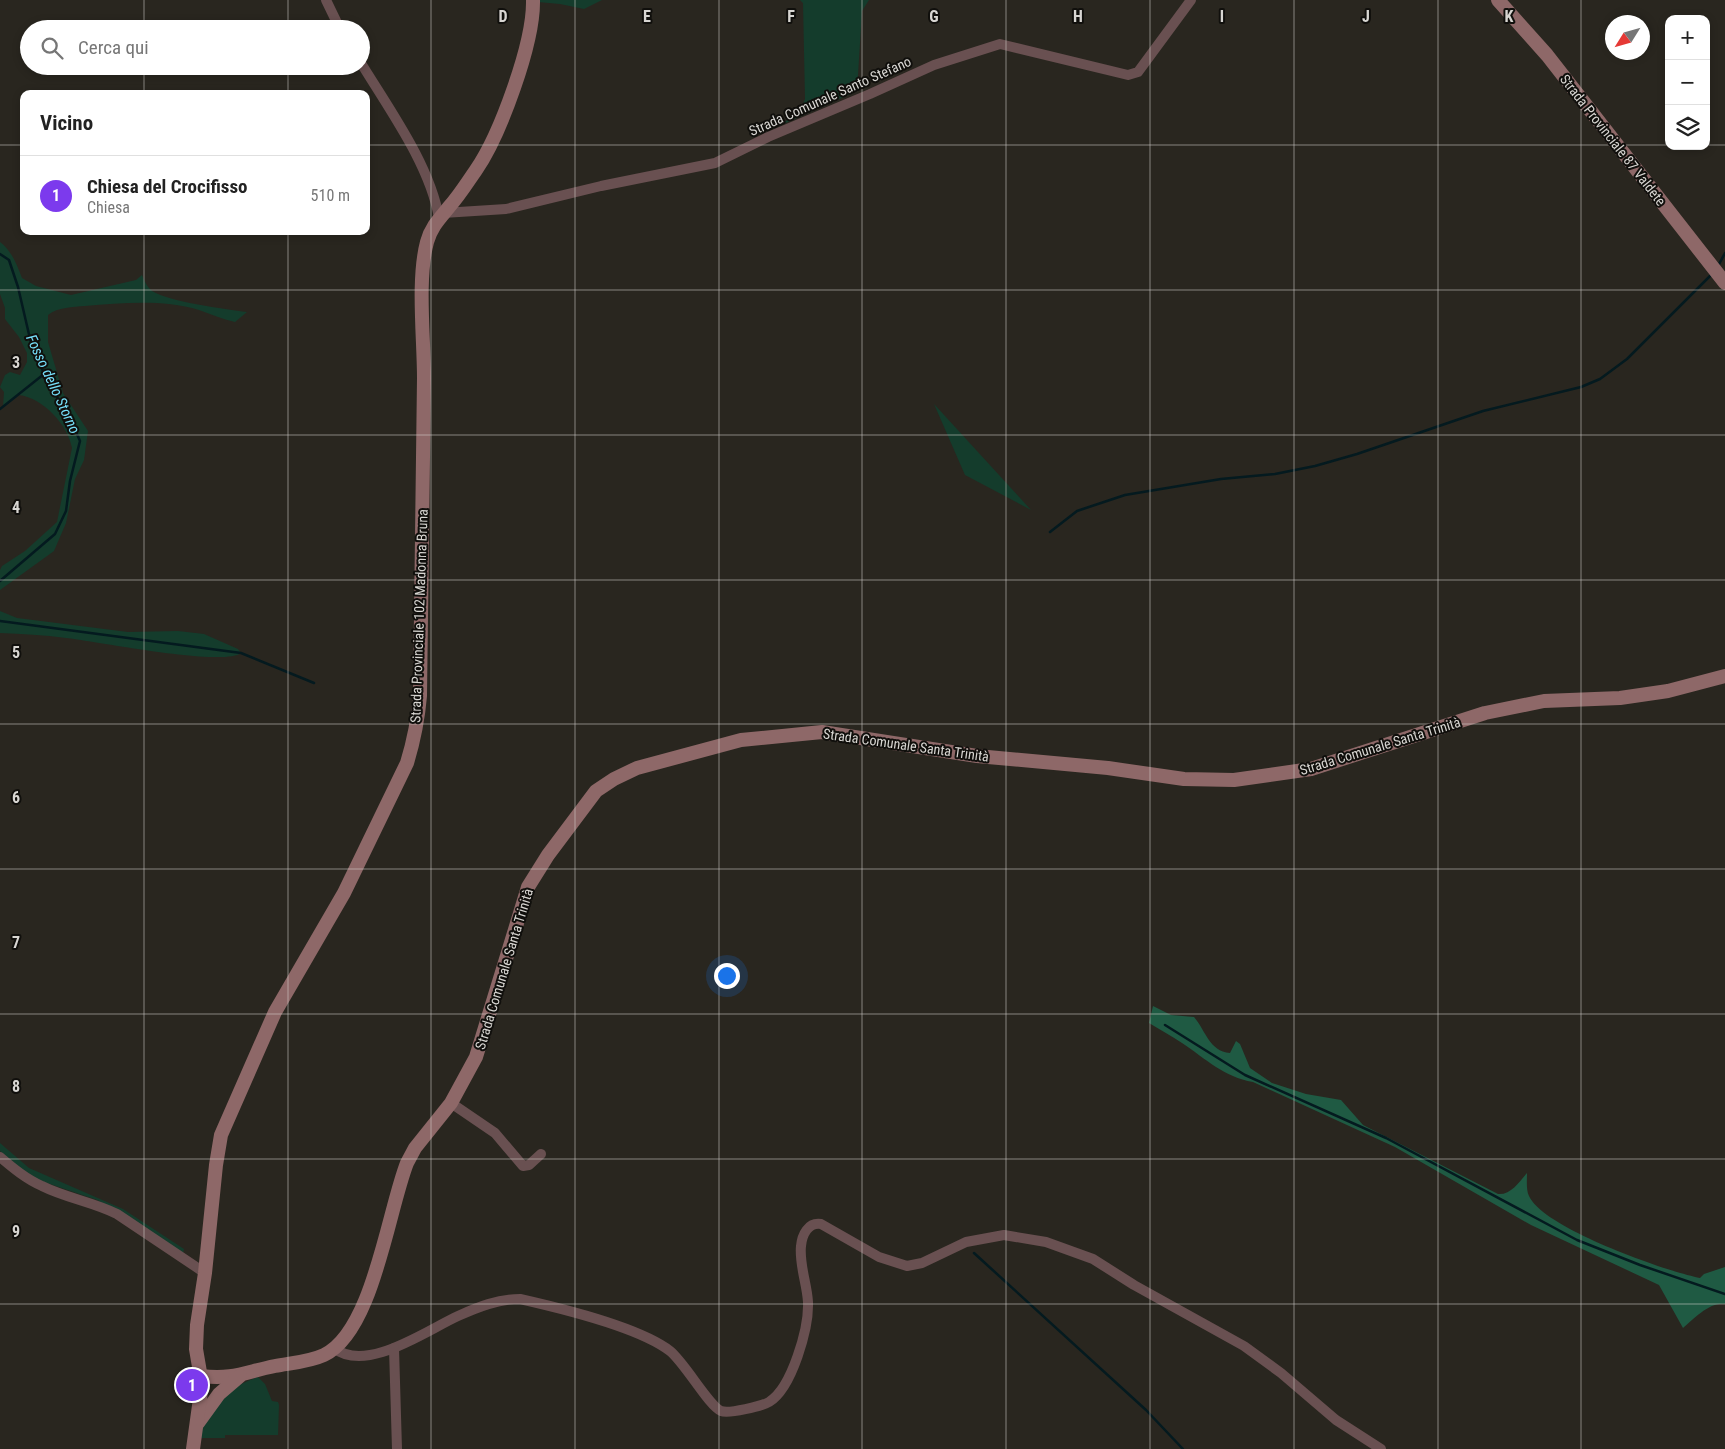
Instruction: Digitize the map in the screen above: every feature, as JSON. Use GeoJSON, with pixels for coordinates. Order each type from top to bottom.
{"type":"FeatureCollection","features":[{"type":"Feature","properties":{"kind":"street"},"geometry":{"type":"LineString","coordinates":[[326,0],[336,20]]}},
{"type":"Feature","properties":{"kind":"street","name":"Strada Provinciale 102 Madonna Bruna"},"geometry":{"type":"LineString","coordinates":[[193,1449],[201,1393],[196,1349],[197,1326],[221,1134],[275,1012],[344,893],[402,771],[418,721],[424,377],[423,292],[427,241],[441,215],[477,169],[498,131],[528,42],[533,0]]}},
{"type":"Feature","properties":{"kind":"street","name":"Strada Comunale Santo Stefano"},"geometry":{"type":"LineString","coordinates":[[441,215],[506,209],[601,186],[715,163],[768,137],[934,65],[1000,44],[1128,75],[1138,72],[1191,0]]}},
{"type":"Feature","properties":{"kind":"street","name":"Strada Provinciale 87 Valdete"},"geometry":{"type":"LineString","coordinates":[[1498,0],[1553,63],[1718,275]]}},
{"type":"Feature","properties":{"kind":"street"},"geometry":{"type":"LineString","coordinates":[[367,75],[417,161],[441,215]]}},
{"type":"Feature","properties":{"kind":"street","name":"Strada Comunale Santa Trinità"},"geometry":{"type":"LineString","coordinates":[[200,1376],[223,1378],[240,1376],[317,1357],[334,1348],[357,1318],[367,1297],[407,1163],[415,1148],[451,1103],[476,1057],[528,887],[548,855],[596,790],[637,768],[741,740],[822,732],[977,756],[1108,768],[1184,779],[1250,778],[1311,769],[1485,713],[1515,706],[1544,701],[1620,698],[1660,693],[1725,676]]}},
{"type":"Feature","properties":{"kind":"street"},"geometry":{"type":"LineString","coordinates":[[451,1103],[495,1133],[523,1166],[530,1166],[541,1154]]}},
{"type":"Feature","properties":{"kind":"street"},"geometry":{"type":"LineString","coordinates":[[0,1157],[15,1170],[43,1187],[101,1206],[116,1214],[205,1272]]}},
{"type":"Feature","properties":{"kind":"street"},"geometry":{"type":"LineString","coordinates":[[334,1348],[343,1355],[356,1357],[394,1348],[481,1306],[502,1300],[520,1299],[648,1337],[670,1351],[691,1374],[715,1406],[721,1411],[727,1412],[770,1401],[780,1392],[790,1376],[806,1328],[808,1304],[801,1248],[808,1227],[815,1223],[830,1228],[879,1257],[907,1266],[922,1263],[966,1242],[984,1237],[1004,1235],[1046,1242],[1093,1259],[1244,1346],[1281,1373],[1336,1420],[1381,1449]]}},
{"type":"Feature","properties":{"kind":"street"},"geometry":{"type":"LineString","coordinates":[[394,1348],[397,1449]]}},
{"type":"Feature","properties":{"kind":"street"},"geometry":{"type":"LineString","coordinates":[[197,1424],[219,1394],[240,1376]]}},
{"type":"Feature","properties":{"kind":"street"},"geometry":{"type":"LineString","coordinates":[[201,1393],[223,1378]]}},
{"type":"Feature","properties":{"kind":"street"},"geometry":{"type":"LineString","coordinates":[[201,1393],[219,1394]]}},
{"type":"Feature","properties":{"kind":"green space"},"geometry":{"type":"Polygon","coordinates":[[[538,0],[602,0],[584,9],[538,2],[538,0]]]}},
{"type":"Feature","properties":{"kind":"green space"},"geometry":{"type":"Polygon","coordinates":[[[800,0],[869,0],[862,11],[857,91],[772,129],[796,113],[805,99],[803,3],[800,0]]]}},
{"type":"Feature","properties":{"kind":"green space"},"geometry":{"type":"Polygon","coordinates":[[[0,242],[11,254],[22,278],[36,286],[71,295],[136,280],[142,275],[150,289],[160,295],[198,304],[247,312],[235,322],[199,310],[171,304],[142,303],[71,307],[56,310],[48,315],[48,342],[63,393],[88,431],[84,460],[75,479],[66,523],[54,551],[0,590],[0,570],[2,566],[25,551],[57,522],[72,448],[70,439],[60,422],[37,401],[19,395],[3,407],[4,392],[0,387],[5,375],[10,372],[20,375],[27,362],[27,353],[19,337],[5,319],[5,308],[0,294],[0,242]]]}},
{"type":"Feature","properties":{"kind":"green space"},"geometry":{"type":"Polygon","coordinates":[[[934,404],[1031,510],[965,475],[934,404]]]}},
{"type":"Feature","properties":{"kind":"green space"},"geometry":{"type":"Polygon","coordinates":[[[0,611],[17,618],[128,632],[178,631],[204,634],[238,649],[241,653],[230,656],[210,657],[185,655],[58,637],[0,633],[0,611]]]}},
{"type":"Feature","properties":{"kind":"green space"},"geometry":{"type":"Polygon","coordinates":[[[1153,1006],[1171,1015],[1194,1017],[1209,1040],[1223,1051],[1230,1053],[1236,1041],[1240,1044],[1250,1068],[1272,1083],[1306,1094],[1341,1100],[1363,1125],[1498,1194],[1511,1190],[1527,1173],[1528,1194],[1539,1208],[1580,1234],[1660,1267],[1700,1278],[1704,1274],[1725,1267],[1725,1304],[1708,1308],[1683,1328],[1659,1285],[1531,1225],[1395,1147],[1253,1082],[1224,1072],[1178,1040],[1149,1023],[1153,1006]]]}},
{"type":"Feature","properties":{"kind":"green space"},"geometry":{"type":"Polygon","coordinates":[[[0,1143],[29,1168],[123,1209],[184,1249],[183,1254],[97,1200],[41,1181],[20,1168],[0,1151],[0,1143]]]}},
{"type":"Feature","properties":{"kind":"green space"},"geometry":{"type":"Polygon","coordinates":[[[258,1377],[265,1384],[272,1401],[278,1402],[278,1435],[225,1435],[225,1438],[199,1438],[201,1427],[212,1408],[229,1392],[258,1377]]]}},
{"type":"Feature","properties":{"kind":"waterway"},"geometry":{"type":"LineString","coordinates":[[1718,266],[1725,253]]}},
{"type":"Feature","properties":{"kind":"waterway","name":"Fosso dello Storno"},"geometry":{"type":"LineString","coordinates":[[0,254],[9,260],[18,287],[31,343],[48,383],[69,416],[80,441],[70,481],[66,511],[55,534],[0,581]]}},
{"type":"Feature","properties":{"kind":"waterway"},"geometry":{"type":"LineString","coordinates":[[1050,532],[1077,511],[1125,495],[1221,479],[1275,474],[1315,466],[1357,454],[1483,411],[1581,387],[1600,379],[1627,359],[1712,274]]}},
{"type":"Feature","properties":{"kind":"waterway"},"geometry":{"type":"LineString","coordinates":[[0,409],[44,374]]}},
{"type":"Feature","properties":{"kind":"waterway"},"geometry":{"type":"LineString","coordinates":[[0,621],[241,653],[314,683]]}},
{"type":"Feature","properties":{"kind":"waterway"},"geometry":{"type":"LineString","coordinates":[[1165,1025],[1245,1075],[1386,1138],[1577,1240],[1640,1265],[1725,1294]]}},
{"type":"Feature","properties":{"kind":"waterway"},"geometry":{"type":"LineString","coordinates":[[974,1253],[1146,1410],[1183,1449]]}},
{"type":"Feature","properties":{"kind":"place","name":"Chiesa del Crocifisso"},"geometry":{"type":"Point","coordinates":[192,1385]}}]}
